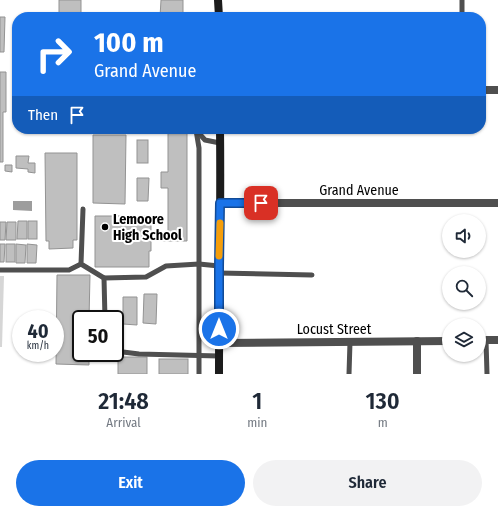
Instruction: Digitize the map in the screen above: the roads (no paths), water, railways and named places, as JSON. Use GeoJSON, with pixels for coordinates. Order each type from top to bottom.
{"type":"FeatureCollection","features":[{"type":"Feature","properties":{"kind":"main road"},"geometry":{"type":"LineString","coordinates":[[218,0],[218,12]]}},
{"type":"Feature","properties":{"kind":"main road"},"geometry":{"type":"LineString","coordinates":[[219,374],[220,134]]}},
{"type":"Feature","properties":{"kind":"street"},"geometry":{"type":"LineString","coordinates":[[486,90],[498,90]]}},
{"type":"Feature","properties":{"kind":"street","name":"Grand Avenue"},"geometry":{"type":"LineString","coordinates":[[220,203],[498,203]]}},
{"type":"Feature","properties":{"kind":"street"},"geometry":{"type":"LineString","coordinates":[[486,340],[498,340]]}},
{"type":"Feature","properties":{"kind":"street"},"geometry":{"type":"LineString","coordinates":[[417,341],[417,374]]}},
{"type":"Feature","properties":{"kind":"street","name":"Locust Street"},"geometry":{"type":"LineString","coordinates":[[219,343],[442,341]]}},
{"type":"Feature","properties":{"kind":"lane"},"geometry":{"type":"LineString","coordinates":[[462,0],[462,12]]}},
{"type":"Feature","properties":{"kind":"lane"},"geometry":{"type":"LineString","coordinates":[[197,134],[199,148],[199,374]]}},
{"type":"Feature","properties":{"kind":"lane"},"geometry":{"type":"LineString","coordinates":[[200,134],[205,140],[220,143]]}},
{"type":"Feature","properties":{"kind":"lane"},"geometry":{"type":"LineString","coordinates":[[81,264],[83,209]]}},
{"type":"Feature","properties":{"kind":"lane"},"geometry":{"type":"LineString","coordinates":[[81,264],[104,278],[146,277],[166,266],[199,264],[219,270],[312,275]]}},
{"type":"Feature","properties":{"kind":"lane"},"geometry":{"type":"LineString","coordinates":[[0,270],[69,270],[81,264]]}},
{"type":"Feature","properties":{"kind":"lane"},"geometry":{"type":"LineString","coordinates":[[104,278],[105,310]]}},
{"type":"Feature","properties":{"kind":"lane"},"geometry":{"type":"LineString","coordinates":[[349,374],[350,342]]}},
{"type":"Feature","properties":{"kind":"lane"},"geometry":{"type":"LineString","coordinates":[[124,352],[139,354],[219,356]]}},
{"type":"Feature","properties":{"kind":"lane"},"geometry":{"type":"LineString","coordinates":[[486,362],[487,374]]}},
{"type":"Feature","properties":{"kind":"place","name":"Lemoore High School"},"geometry":{"type":"Point","coordinates":[105,227]}}]}
